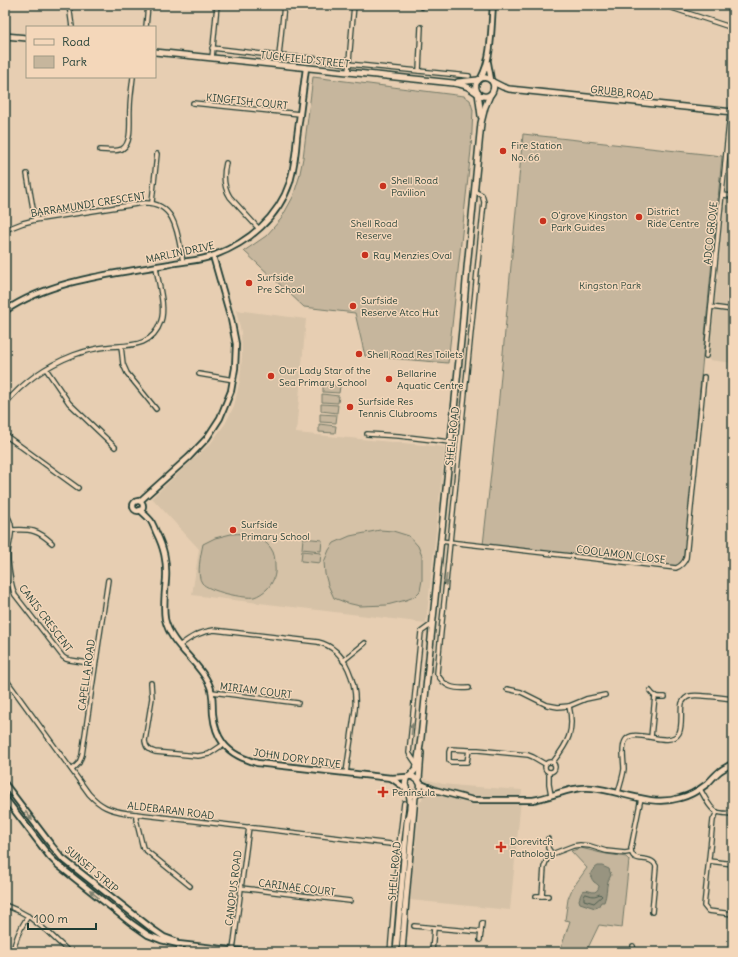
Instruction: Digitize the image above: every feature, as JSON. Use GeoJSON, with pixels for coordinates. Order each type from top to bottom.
{"type":"FeatureCollection","features":[{"type":"Feature","properties":{"kind":"main road"},"geometry":{"type":"LineString","coordinates":[[6,36],[26,38]]}},
{"type":"Feature","properties":{"kind":"main road","name":"TUCKFIELD STREET"},"geometry":{"type":"LineString","coordinates":[[156,52],[453,83],[469,87],[478,93]]}},
{"type":"Feature","properties":{"kind":"main road"},"geometry":{"type":"LineString","coordinates":[[486,77],[492,80],[494,87],[491,94],[484,96],[478,93],[476,86],[480,79],[486,77]]}},
{"type":"Feature","properties":{"kind":"main road","name":"TUCKFIELD STREET"},"geometry":{"type":"LineString","coordinates":[[453,83],[480,79]]}},
{"type":"Feature","properties":{"kind":"main road","name":"GRUBB ROAD"},"geometry":{"type":"LineString","coordinates":[[492,80],[509,89],[732,112]]}},
{"type":"Feature","properties":{"kind":"main road","name":"GRUBB ROAD"},"geometry":{"type":"LineString","coordinates":[[491,94],[509,89]]}},
{"type":"Feature","properties":{"kind":"main road","name":"SHELL ROAD"},"geometry":{"type":"LineString","coordinates":[[478,93],[481,123]]}},
{"type":"Feature","properties":{"kind":"main road","name":"SHELL ROAD"},"geometry":{"type":"LineString","coordinates":[[409,776],[417,765],[421,738],[481,123],[485,107],[491,94]]}},
{"type":"Feature","properties":{"kind":"main road","name":"SHELL ROAD"},"geometry":{"type":"LineString","coordinates":[[420,782],[421,738]]}},
{"type":"Feature","properties":{"kind":"main road"},"geometry":{"type":"LineString","coordinates":[[409,776],[415,777],[420,782],[420,789],[418,793],[414,794],[407,790],[404,782],[409,776]]}},
{"type":"Feature","properties":{"kind":"main road","name":"SHELL ROAD"},"geometry":{"type":"LineString","coordinates":[[402,952],[407,822],[411,804],[407,790]]}},
{"type":"Feature","properties":{"kind":"main road","name":"SHELL ROAD"},"geometry":{"type":"LineString","coordinates":[[396,952],[415,803],[418,793]]}},
{"type":"Feature","properties":{"kind":"street"},"geometry":{"type":"LineString","coordinates":[[69,5],[72,26]]}},
{"type":"Feature","properties":{"kind":"street"},"geometry":{"type":"LineString","coordinates":[[146,26],[148,5]]}},
{"type":"Feature","properties":{"kind":"street"},"geometry":{"type":"LineString","coordinates":[[212,58],[217,5]]}},
{"type":"Feature","properties":{"kind":"street"},"geometry":{"type":"LineString","coordinates":[[279,56],[284,5]]}},
{"type":"Feature","properties":{"kind":"street"},"geometry":{"type":"LineString","coordinates":[[348,72],[354,5]]}},
{"type":"Feature","properties":{"kind":"street"},"geometry":{"type":"LineString","coordinates":[[480,79],[487,66],[493,5]]}},
{"type":"Feature","properties":{"kind":"street"},"geometry":{"type":"LineString","coordinates":[[663,5],[671,6],[733,28]]}},
{"type":"Feature","properties":{"kind":"street"},"geometry":{"type":"LineString","coordinates":[[5,15],[6,36]]}},
{"type":"Feature","properties":{"kind":"street"},"geometry":{"type":"LineString","coordinates":[[419,71],[421,27]]}},
{"type":"Feature","properties":{"kind":"street","name":"TUCKFIELD STREET"},"geometry":{"type":"LineString","coordinates":[[212,48],[469,76]]}},
{"type":"Feature","properties":{"kind":"street"},"geometry":{"type":"LineString","coordinates":[[488,59],[492,80]]}},
{"type":"Feature","properties":{"kind":"street","name":"MARLIN DRIVE"},"geometry":{"type":"LineString","coordinates":[[5,311],[29,298],[58,286],[93,278],[213,256],[235,246],[259,229],[272,216],[279,206],[290,182],[306,68]]}},
{"type":"Feature","properties":{"kind":"street"},"geometry":{"type":"LineString","coordinates":[[100,150],[120,150],[126,144],[130,128],[129,110],[133,78]]}},
{"type":"Feature","properties":{"kind":"street","name":"KINGFISH COURT"},"geometry":{"type":"LineString","coordinates":[[193,103],[300,114]]}},
{"type":"Feature","properties":{"kind":"street","name":"ADCO GROVE"},"geometry":{"type":"LineString","coordinates":[[706,356],[732,112]]}},
{"type":"Feature","properties":{"kind":"street"},"geometry":{"type":"LineString","coordinates":[[152,202],[157,154]]}},
{"type":"Feature","properties":{"kind":"street"},"geometry":{"type":"LineString","coordinates":[[226,163],[223,178],[226,191],[259,229]]}},
{"type":"Feature","properties":{"kind":"street"},"geometry":{"type":"LineString","coordinates":[[27,174],[35,220]]}},
{"type":"Feature","properties":{"kind":"street","name":"SHELL ROAD"},"geometry":{"type":"LineString","coordinates":[[469,688],[450,686],[444,683],[437,674],[484,202],[482,195],[474,191]]}},
{"type":"Feature","properties":{"kind":"street"},"geometry":{"type":"LineString","coordinates":[[722,195],[733,196]]}},
{"type":"Feature","properties":{"kind":"street","name":"BARRAMUNDI CRESCENT"},"geometry":{"type":"LineString","coordinates":[[5,230],[35,220],[152,202],[168,212],[173,219],[177,229],[183,262]]}},
{"type":"Feature","properties":{"kind":"street"},"geometry":{"type":"LineString","coordinates":[[140,501],[143,508],[136,511],[133,503],[135,501],[140,501],[207,438],[226,406],[232,391],[236,344],[231,319],[213,256]]}},
{"type":"Feature","properties":{"kind":"street"},"geometry":{"type":"LineString","coordinates":[[5,404],[16,392],[35,376],[46,368],[62,360],[98,348],[134,345],[147,339],[153,334],[158,328],[163,312],[156,267]]}},
{"type":"Feature","properties":{"kind":"street"},"geometry":{"type":"LineString","coordinates":[[711,307],[733,310]]}},
{"type":"Feature","properties":{"kind":"street"},"geometry":{"type":"LineString","coordinates":[[121,346],[123,364],[127,373],[156,409]]}},
{"type":"Feature","properties":{"kind":"street"},"geometry":{"type":"LineString","coordinates":[[46,368],[69,403],[115,447]]}},
{"type":"Feature","properties":{"kind":"street"},"geometry":{"type":"LineString","coordinates":[[199,374],[234,380]]}},
{"type":"Feature","properties":{"kind":"street","name":"COOLAMON CLOSE"},"geometry":{"type":"LineString","coordinates":[[440,541],[676,568],[683,565],[686,558],[704,377]]}},
{"type":"Feature","properties":{"kind":"street"},"geometry":{"type":"LineString","coordinates":[[367,434],[450,442]]}},
{"type":"Feature","properties":{"kind":"street"},"geometry":{"type":"LineString","coordinates":[[5,435],[78,488]]}},
{"type":"Feature","properties":{"kind":"street","name":"JOHN DORY DRIVE"},"geometry":{"type":"LineString","coordinates":[[140,510],[151,522],[163,546],[167,570],[164,605],[165,619],[170,633],[179,646],[204,674],[210,684],[216,729],[224,744],[236,755],[257,763],[391,778],[409,776]]}},
{"type":"Feature","properties":{"kind":"street"},"geometry":{"type":"LineString","coordinates":[[5,513],[10,521],[12,530],[27,529],[34,531],[46,537],[52,543]]}},
{"type":"Feature","properties":{"kind":"street","name":"CANIS CRESCENT"},"geometry":{"type":"LineString","coordinates":[[12,530],[8,557],[12,587],[15,595],[63,657],[70,660],[95,664]]}},
{"type":"Feature","properties":{"kind":"street","name":"CAPELLA ROAD"},"geometry":{"type":"LineString","coordinates":[[72,770],[82,755],[108,580]]}},
{"type":"Feature","properties":{"kind":"street"},"geometry":{"type":"LineString","coordinates":[[417,765],[409,753],[421,632],[432,624]]}},
{"type":"Feature","properties":{"kind":"street"},"geometry":{"type":"LineString","coordinates":[[179,646],[198,633],[214,630],[318,642],[332,647],[343,661],[354,684],[355,701],[346,773]]}},
{"type":"Feature","properties":{"kind":"street"},"geometry":{"type":"LineString","coordinates":[[432,630],[440,632]]}},
{"type":"Feature","properties":{"kind":"street"},"geometry":{"type":"LineString","coordinates":[[343,661],[365,643]]}},
{"type":"Feature","properties":{"kind":"street","name":"ALDEBARAN ROAD"},"geometry":{"type":"LineString","coordinates":[[5,678],[89,794],[108,809],[136,814],[399,845]]}},
{"type":"Feature","properties":{"kind":"street"},"geometry":{"type":"LineString","coordinates":[[151,683],[152,698],[146,741],[147,748],[149,750],[198,756],[209,754],[224,744]]}},
{"type":"Feature","properties":{"kind":"street"},"geometry":{"type":"LineString","coordinates":[[507,690],[521,692],[552,706],[569,706],[586,699],[605,695]]}},
{"type":"Feature","properties":{"kind":"street"},"geometry":{"type":"LineString","coordinates":[[650,691],[655,696],[665,697]]}},
{"type":"Feature","properties":{"kind":"street","name":"MIRIAM COURT"},"geometry":{"type":"LineString","coordinates":[[212,692],[298,703]]}},
{"type":"Feature","properties":{"kind":"street"},"geometry":{"type":"LineString","coordinates":[[651,737],[655,696]]}},
{"type":"Feature","properties":{"kind":"street"},"geometry":{"type":"LineString","coordinates":[[618,793],[624,769],[623,746],[627,739],[633,736],[669,739],[678,735],[680,732],[682,702],[689,696],[733,699]]}},
{"type":"Feature","properties":{"kind":"street"},"geometry":{"type":"LineString","coordinates":[[545,764],[548,762],[553,762],[563,749],[571,731],[569,706]]}},
{"type":"Feature","properties":{"kind":"street"},"geometry":{"type":"LineString","coordinates":[[469,750],[467,762],[451,762],[449,760],[450,749],[478,750],[528,755],[533,757],[545,764],[546,769],[549,772],[551,795]]}},
{"type":"Feature","properties":{"kind":"street"},"geometry":{"type":"LineString","coordinates":[[549,772],[554,769],[555,766],[553,762]]}},
{"type":"Feature","properties":{"kind":"street"},"geometry":{"type":"LineString","coordinates":[[420,782],[435,790],[473,800],[533,800],[568,790],[592,788],[653,801],[666,801],[680,798],[700,789],[719,772],[733,763]]}},
{"type":"Feature","properties":{"kind":"street","name":"JOHN DORY DRIVE"},"geometry":{"type":"LineString","coordinates":[[391,778],[407,790]]}},
{"type":"Feature","properties":{"kind":"street","name":"SUNSET STRIP"},"geometry":{"type":"LineString","coordinates":[[5,784],[62,858],[164,937],[188,945]]}},
{"type":"Feature","properties":{"kind":"street"},"geometry":{"type":"LineString","coordinates":[[700,789],[711,807],[717,812],[733,814]]}},
{"type":"Feature","properties":{"kind":"street"},"geometry":{"type":"LineString","coordinates":[[418,793],[435,790]]}},
{"type":"Feature","properties":{"kind":"street","name":"SUNSET STRIP"},"geometry":{"type":"LineString","coordinates":[[5,798],[50,857],[58,865],[131,924],[148,935],[161,940],[188,945],[249,952]]}},
{"type":"Feature","properties":{"kind":"street"},"geometry":{"type":"LineString","coordinates":[[640,798],[631,852],[636,858],[651,860],[656,866],[652,912]]}},
{"type":"Feature","properties":{"kind":"street","name":"SHELL ROAD"},"geometry":{"type":"LineString","coordinates":[[390,952],[404,803]]}},
{"type":"Feature","properties":{"kind":"street"},"geometry":{"type":"LineString","coordinates":[[717,812],[713,820],[704,902],[705,908],[708,911],[733,914]]}},
{"type":"Feature","properties":{"kind":"street"},"geometry":{"type":"LineString","coordinates":[[136,814],[143,848],[190,886]]}},
{"type":"Feature","properties":{"kind":"street","name":"CANOPUS ROAD"},"geometry":{"type":"LineString","coordinates":[[233,950],[249,827]]}},
{"type":"Feature","properties":{"kind":"street"},"geometry":{"type":"LineString","coordinates":[[548,839],[548,848],[552,854]]}},
{"type":"Feature","properties":{"kind":"street"},"geometry":{"type":"LineString","coordinates":[[542,896],[544,867],[547,859],[552,854],[580,845],[590,846],[606,851],[625,853],[631,852]]}},
{"type":"Feature","properties":{"kind":"street"},"geometry":{"type":"LineString","coordinates":[[709,861],[733,864]]}},
{"type":"Feature","properties":{"kind":"street","name":"CARINAE COURT"},"geometry":{"type":"LineString","coordinates":[[241,888],[350,901]]}},
{"type":"Feature","properties":{"kind":"street"},"geometry":{"type":"LineString","coordinates":[[536,896],[548,896]]}},
{"type":"Feature","properties":{"kind":"street"},"geometry":{"type":"LineString","coordinates":[[5,905],[28,916],[69,952]]}},
{"type":"Feature","properties":{"kind":"street"},"geometry":{"type":"LineString","coordinates":[[13,952],[18,934],[28,916]]}},
{"type":"Feature","properties":{"kind":"street"},"geometry":{"type":"LineString","coordinates":[[480,940],[482,923]]}},
{"type":"Feature","properties":{"kind":"street"},"geometry":{"type":"LineString","coordinates":[[414,926],[481,932]]}},
{"type":"Feature","properties":{"kind":"street"},"geometry":{"type":"LineString","coordinates":[[432,952],[434,928]]}},
{"type":"Feature","properties":{"kind":"street"},"geometry":{"type":"LineString","coordinates":[[187,952],[188,945]]}},
{"type":"Feature","properties":{"kind":"street"},"geometry":{"type":"LineString","coordinates":[[633,946],[634,952]]}},
{"type":"Feature","properties":{"kind":"shaded area"},"geometry":{"type":"Polygon","coordinates":[[[733,128],[733,363],[709,360],[733,128]]]}},
{"type":"Feature","properties":{"kind":"shaded area"},"geometry":{"type":"Polygon","coordinates":[[[236,310],[306,319],[296,433],[445,447],[426,623],[192,595],[199,549],[152,498],[211,443],[225,424],[234,406],[240,380],[242,356],[241,332],[236,310]]]}},
{"type":"Feature","properties":{"kind":"shaded area"},"geometry":{"type":"Polygon","coordinates":[[[425,779],[443,784],[522,790],[510,910],[410,900],[420,802],[422,800],[425,779]]]}},
{"type":"Feature","properties":{"kind":"green space","name":"Shell Road Reserve"},"geometry":{"type":"Polygon","coordinates":[[[313,77],[464,96],[470,100],[473,110],[471,150],[448,363],[365,356],[355,313],[304,307],[244,251],[266,236],[281,219],[293,197],[303,158],[313,77]]]}},
{"type":"Feature","properties":{"kind":"green space","name":"Kingston Park"},"geometry":{"type":"Polygon","coordinates":[[[523,134],[722,156],[695,440],[686,558],[676,568],[483,545],[497,419],[523,134]]]}},
{"type":"Feature","properties":{"kind":"green space"},"geometry":{"type":"Polygon","coordinates":[[[323,384],[340,386],[339,393],[323,392],[323,384]]]}},
{"type":"Feature","properties":{"kind":"green space"},"geometry":{"type":"Polygon","coordinates":[[[322,394],[339,396],[338,403],[322,402],[322,394]]]}},
{"type":"Feature","properties":{"kind":"green space"},"geometry":{"type":"Polygon","coordinates":[[[321,404],[338,405],[337,413],[321,411],[321,404]]]}},
{"type":"Feature","properties":{"kind":"green space"},"geometry":{"type":"Polygon","coordinates":[[[320,414],[337,415],[336,423],[320,422],[320,414]]]}},
{"type":"Feature","properties":{"kind":"green space"},"geometry":{"type":"Polygon","coordinates":[[[319,424],[336,426],[335,433],[319,432],[319,424]]]}},
{"type":"Feature","properties":{"kind":"green space"},"geometry":{"type":"Polygon","coordinates":[[[380,530],[393,531],[409,536],[418,546],[422,556],[422,580],[420,591],[414,597],[387,605],[360,606],[334,598],[325,574],[324,562],[329,550],[334,543],[350,536],[380,530]]]}},
{"type":"Feature","properties":{"kind":"green space"},"geometry":{"type":"Polygon","coordinates":[[[231,534],[242,534],[257,537],[265,542],[273,552],[275,560],[274,579],[267,589],[261,594],[243,597],[227,594],[211,589],[202,583],[200,579],[199,575],[203,544],[215,538],[231,534]]]}},
{"type":"Feature","properties":{"kind":"green space"},"geometry":{"type":"Polygon","coordinates":[[[303,538],[322,540],[321,551],[302,549],[303,538]]]}},
{"type":"Feature","properties":{"kind":"green space"},"geometry":{"type":"Polygon","coordinates":[[[302,551],[321,553],[320,563],[301,561],[302,551]]]}},
{"type":"Feature","properties":{"kind":"green space"},"geometry":{"type":"Polygon","coordinates":[[[581,848],[626,857],[629,860],[622,928],[599,925],[586,952],[552,952],[560,951],[570,921],[565,920],[568,899],[572,889],[587,868],[571,851],[581,848]]]}},
{"type":"Feature","properties":{"kind":"water"},"geometry":{"type":"Polygon","coordinates":[[[598,866],[609,869],[611,875],[608,881],[604,902],[601,902],[598,907],[595,908],[580,903],[579,900],[583,891],[587,890],[595,892],[598,889],[599,886],[592,879],[591,873],[598,866]]]}},
{"type":"Feature","properties":{"kind":"place","name":"Fire Station No. 66"},"geometry":{"type":"Point","coordinates":[503,151]}},
{"type":"Feature","properties":{"kind":"place","name":"Shell Road Pavilion"},"geometry":{"type":"Point","coordinates":[383,186]}},
{"type":"Feature","properties":{"kind":"place","name":"District Ride Centre"},"geometry":{"type":"Point","coordinates":[639,217]}},
{"type":"Feature","properties":{"kind":"place","name":"O'grove Kingston Park Guides"},"geometry":{"type":"Point","coordinates":[543,221]}},
{"type":"Feature","properties":{"kind":"place","name":"Ray Menzies Oval"},"geometry":{"type":"Point","coordinates":[365,255]}},
{"type":"Feature","properties":{"kind":"place","name":"Surfside Pre School"},"geometry":{"type":"Point","coordinates":[249,283]}},
{"type":"Feature","properties":{"kind":"place","name":"Surfside Reserve Atco Hut"},"geometry":{"type":"Point","coordinates":[353,306]}},
{"type":"Feature","properties":{"kind":"place","name":"Shell Road Res Toilets"},"geometry":{"type":"Point","coordinates":[359,354]}},
{"type":"Feature","properties":{"kind":"place","name":"Our Lady Star of the Sea Primary School"},"geometry":{"type":"Point","coordinates":[271,376]}},
{"type":"Feature","properties":{"kind":"place","name":"Bellarine Aquatic Centre"},"geometry":{"type":"Point","coordinates":[389,379]}},
{"type":"Feature","properties":{"kind":"place","name":"Surfside Res Tennis Clubrooms"},"geometry":{"type":"Point","coordinates":[350,407]}},
{"type":"Feature","properties":{"kind":"place","name":"Surfside Primary School"},"geometry":{"type":"Point","coordinates":[233,530]}},
{"type":"Feature","properties":{"kind":"place","name":"Peninsula"},"geometry":{"type":"Point","coordinates":[383,792]}},
{"type":"Feature","properties":{"kind":"place","name":"Dorevitch Pathology"},"geometry":{"type":"Point","coordinates":[501,847]}}]}
